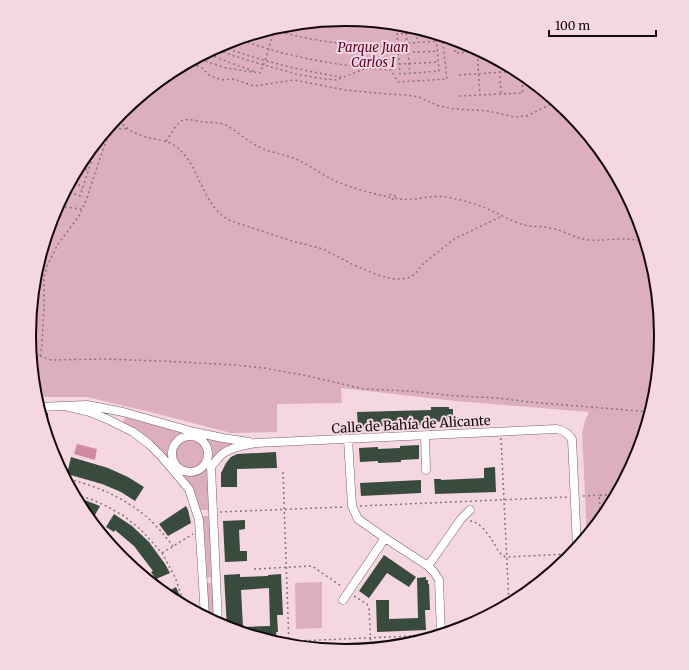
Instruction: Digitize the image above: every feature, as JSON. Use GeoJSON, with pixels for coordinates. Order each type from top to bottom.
{"type":"FeatureCollection","features":[{"type":"Feature","properties":{"kind":"street","name":"Calle de Bahía de Alicante"},"geometry":{"type":"LineString","coordinates":[[44,407],[87,405],[123,412],[194,434],[256,443]]}},
{"type":"Feature","properties":{"kind":"street"},"geometry":{"type":"LineString","coordinates":[[65,406],[107,418],[133,432],[149,444],[174,467],[189,489],[199,520],[205,610]]}},
{"type":"Feature","properties":{"kind":"street","name":"Calle de Bahía de Alicante"},"geometry":{"type":"LineString","coordinates":[[208,466],[226,451],[240,446],[256,443],[556,429],[562,430],[572,439],[577,539]]}},
{"type":"Feature","properties":{"kind":"street"},"geometry":{"type":"LineString","coordinates":[[174,467],[172,454],[176,443],[181,439],[194,434],[204,442],[208,453],[218,616]]}},
{"type":"Feature","properties":{"kind":"street"},"geometry":{"type":"LineString","coordinates":[[425,436],[426,470]]}},
{"type":"Feature","properties":{"kind":"street"},"geometry":{"type":"LineString","coordinates":[[348,439],[352,506],[358,519],[428,566],[434,572],[439,580],[438,629]]}},
{"type":"Feature","properties":{"kind":"street"},"geometry":{"type":"LineString","coordinates":[[174,467],[186,472],[191,472],[208,466]]}},
{"type":"Feature","properties":{"kind":"street"},"geometry":{"type":"LineString","coordinates":[[428,566],[461,518],[470,510]]}},
{"type":"Feature","properties":{"kind":"street"},"geometry":{"type":"LineString","coordinates":[[343,600],[385,538]]}},
{"type":"Feature","properties":{"kind":"path"},"geometry":{"type":"LineString","coordinates":[[285,32],[336,43],[398,47]]}},
{"type":"Feature","properties":{"kind":"path"},"geometry":{"type":"LineString","coordinates":[[398,44],[407,43],[417,42],[437,41],[439,71],[400,74],[397,34],[406,33],[407,43],[410,73]]}},
{"type":"Feature","properties":{"kind":"path"},"geometry":{"type":"LineString","coordinates":[[260,74],[273,35]]}},
{"type":"Feature","properties":{"kind":"path"},"geometry":{"type":"LineString","coordinates":[[416,35],[417,42]]}},
{"type":"Feature","properties":{"kind":"path"},"geometry":{"type":"LineString","coordinates":[[246,42],[268,49],[316,61],[391,70],[398,82],[447,79],[443,42]]}},
{"type":"Feature","properties":{"kind":"path"},"geometry":{"type":"LineString","coordinates":[[454,46],[455,53],[466,51]]}},
{"type":"Feature","properties":{"kind":"path"},"geometry":{"type":"LineString","coordinates":[[230,48],[265,61],[309,72],[342,77]]}},
{"type":"Feature","properties":{"kind":"path"},"geometry":{"type":"LineString","coordinates":[[223,51],[264,65],[300,75],[318,78],[336,80],[365,68]]}},
{"type":"Feature","properties":{"kind":"path"},"geometry":{"type":"LineString","coordinates":[[398,53],[438,51]]}},
{"type":"Feature","properties":{"kind":"path"},"geometry":{"type":"LineString","coordinates":[[213,56],[260,74]]}},
{"type":"Feature","properties":{"kind":"path"},"geometry":{"type":"LineString","coordinates":[[477,56],[480,95]]}},
{"type":"Feature","properties":{"kind":"path"},"geometry":{"type":"LineString","coordinates":[[203,60],[226,68],[260,74]]}},
{"type":"Feature","properties":{"kind":"path"},"geometry":{"type":"LineString","coordinates":[[399,64],[438,62]]}},
{"type":"Feature","properties":{"kind":"path"},"geometry":{"type":"LineString","coordinates":[[195,65],[201,66],[210,76],[222,80],[234,79],[254,86],[294,80],[345,90],[419,97],[439,106],[475,111],[488,111],[515,117],[527,116],[550,105]]}},
{"type":"Feature","properties":{"kind":"path"},"geometry":{"type":"LineString","coordinates":[[500,67],[502,94]]}},
{"type":"Feature","properties":{"kind":"path"},"geometry":{"type":"LineString","coordinates":[[459,75],[506,72]]}},
{"type":"Feature","properties":{"kind":"path"},"geometry":{"type":"LineString","coordinates":[[459,96],[523,93],[522,83]]}},
{"type":"Feature","properties":{"kind":"path"},"geometry":{"type":"LineString","coordinates":[[165,141],[171,135],[177,124],[184,120],[218,122],[258,146],[270,152],[295,159],[334,181],[389,197],[391,200],[395,198],[400,200],[435,196],[444,197],[480,206],[528,226],[550,228],[575,238],[602,241],[619,239],[638,240]]}},
{"type":"Feature","properties":{"kind":"path"},"geometry":{"type":"LineString","coordinates":[[121,122],[127,129],[146,137],[165,141],[178,148],[192,166],[201,187],[224,218],[292,242],[324,250],[375,274],[392,279],[408,278],[414,275],[423,264],[454,239],[502,216]]}},
{"type":"Feature","properties":{"kind":"path"},"geometry":{"type":"LineString","coordinates":[[112,132],[116,129],[127,129]]}},
{"type":"Feature","properties":{"kind":"path"},"geometry":{"type":"LineString","coordinates":[[40,356],[42,346],[44,276],[58,244],[79,216],[86,201],[108,136]]}},
{"type":"Feature","properties":{"kind":"path"},"geometry":{"type":"LineString","coordinates":[[70,192],[80,196],[94,155]]}},
{"type":"Feature","properties":{"kind":"path"},"geometry":{"type":"LineString","coordinates":[[85,167],[88,173]]}},
{"type":"Feature","properties":{"kind":"path"},"geometry":{"type":"LineString","coordinates":[[76,181],[82,189]]}},
{"type":"Feature","properties":{"kind":"path"},"geometry":{"type":"LineString","coordinates":[[389,197],[390,194],[392,194],[395,198]]}},
{"type":"Feature","properties":{"kind":"path"},"geometry":{"type":"LineString","coordinates":[[63,208],[82,209]]}},
{"type":"Feature","properties":{"kind":"path"},"geometry":{"type":"LineString","coordinates":[[36,356],[51,360],[103,359],[235,365],[264,368],[308,376],[364,389],[498,398],[537,403],[644,412]]}},
{"type":"Feature","properties":{"kind":"path"},"geometry":{"type":"LineString","coordinates":[[501,439],[508,597]]}},
{"type":"Feature","properties":{"kind":"path"},"geometry":{"type":"LineString","coordinates":[[283,472],[289,639]]}},
{"type":"Feature","properties":{"kind":"path"},"geometry":{"type":"LineString","coordinates":[[72,480],[86,483],[106,491],[124,501],[144,515],[173,546]]}},
{"type":"Feature","properties":{"kind":"path"},"geometry":{"type":"LineString","coordinates":[[583,496],[609,494]]}},
{"type":"Feature","properties":{"kind":"path"},"geometry":{"type":"LineString","coordinates":[[599,495],[600,508]]}},
{"type":"Feature","properties":{"kind":"path"},"geometry":{"type":"LineString","coordinates":[[81,496],[93,500],[124,516],[142,530],[162,554],[175,577],[182,598]]}},
{"type":"Feature","properties":{"kind":"path"},"geometry":{"type":"LineString","coordinates":[[356,506],[569,496]]}},
{"type":"Feature","properties":{"kind":"path"},"geometry":{"type":"LineString","coordinates":[[218,513],[348,507]]}},
{"type":"Feature","properties":{"kind":"path"},"geometry":{"type":"LineString","coordinates":[[467,520],[474,521],[482,528],[502,556],[562,554]]}},
{"type":"Feature","properties":{"kind":"path"},"geometry":{"type":"LineString","coordinates":[[162,554],[194,533]]}},
{"type":"Feature","properties":{"kind":"path"},"geometry":{"type":"LineString","coordinates":[[254,569],[312,566],[341,586]]}},
{"type":"Feature","properties":{"kind":"path"},"geometry":{"type":"LineString","coordinates":[[353,595],[367,604],[369,608],[371,642]]}},
{"type":"Feature","properties":{"kind":"path"},"geometry":{"type":"LineString","coordinates":[[306,641],[412,636]]}},
{"type":"Feature","properties":{"kind":"green space","name":"Parque Juan Carlos I"},"geometry":{"type":"Polygon","coordinates":[[[344,26],[405,32],[444,42],[499,67],[516,78],[548,103],[577,131],[601,163],[622,198],[630,217],[648,275],[654,335],[648,395],[637,434],[622,472],[612,490],[587,527],[582,433],[589,412],[456,401],[341,388],[342,403],[277,404],[277,432],[231,433],[87,397],[42,397],[38,375],[36,355],[36,315],[41,275],[52,236],[67,198],[88,163],[112,131],[156,90],[190,67],[208,58],[245,42],[284,32],[344,26]]]}},
{"type":"Feature","properties":{"kind":"green space"},"geometry":{"type":"Polygon","coordinates":[[[126,415],[188,434],[176,441],[171,451],[171,460],[169,461],[122,424],[126,415]]]}},
{"type":"Feature","properties":{"kind":"green space"},"geometry":{"type":"Polygon","coordinates":[[[190,438],[199,441],[203,445],[206,454],[203,463],[199,467],[190,470],[181,467],[177,463],[174,454],[177,445],[181,441],[190,438]]]}},
{"type":"Feature","properties":{"kind":"green space"},"geometry":{"type":"Polygon","coordinates":[[[206,438],[232,442],[232,445],[211,459],[210,450],[205,440],[206,438]]]}},
{"type":"Feature","properties":{"kind":"green space"},"geometry":{"type":"Polygon","coordinates":[[[204,469],[207,471],[209,510],[199,510],[185,476],[186,474],[204,469]]]}},
{"type":"Feature","properties":{"kind":"green space"},"geometry":{"type":"Polygon","coordinates":[[[201,516],[209,516],[212,577],[207,578],[204,535],[201,516]]]}},
{"type":"Feature","properties":{"kind":"green space"},"geometry":{"type":"Polygon","coordinates":[[[322,582],[322,628],[296,629],[295,583],[322,582]]]}},
{"type":"Feature","properties":{"kind":"green space"},"geometry":{"type":"Polygon","coordinates":[[[207,583],[212,583],[214,614],[208,612],[207,583]]]}},
{"type":"Feature","properties":{"kind":"shaded area"},"geometry":{"type":"Polygon","coordinates":[[[77,444],[97,449],[95,460],[74,454],[77,444]]]}},
{"type":"Feature","properties":{"kind":"building"},"geometry":{"type":"Polygon","coordinates":[[[431,407],[449,407],[449,409],[453,409],[453,421],[431,422],[431,425],[358,427],[357,412],[431,410],[431,407]]]}},
{"type":"Feature","properties":{"kind":"building"},"geometry":{"type":"Polygon","coordinates":[[[46,413],[48,413],[48,423],[46,413]]]}},
{"type":"Feature","properties":{"kind":"building"},"geometry":{"type":"Polygon","coordinates":[[[419,445],[419,459],[401,460],[401,462],[360,462],[359,448],[400,448],[400,446],[419,445]]]}},
{"type":"Feature","properties":{"kind":"building"},"geometry":{"type":"Polygon","coordinates":[[[276,452],[277,468],[237,469],[237,487],[221,487],[221,473],[231,457],[237,454],[276,452]]]}},
{"type":"Feature","properties":{"kind":"building"},"geometry":{"type":"Polygon","coordinates":[[[71,457],[108,468],[128,477],[144,487],[135,501],[121,492],[102,484],[68,474],[67,473],[71,457]]]}},
{"type":"Feature","properties":{"kind":"building"},"geometry":{"type":"Polygon","coordinates":[[[495,467],[496,492],[435,494],[434,479],[484,478],[484,468],[495,467]]]}},
{"type":"Feature","properties":{"kind":"building"},"geometry":{"type":"Polygon","coordinates":[[[421,480],[421,493],[361,496],[360,483],[421,480]]]}},
{"type":"Feature","properties":{"kind":"building"},"geometry":{"type":"Polygon","coordinates":[[[84,500],[100,506],[94,516],[84,500]]]}},
{"type":"Feature","properties":{"kind":"building"},"geometry":{"type":"Polygon","coordinates":[[[186,506],[191,523],[168,536],[159,524],[186,506]]]}},
{"type":"Feature","properties":{"kind":"building"},"geometry":{"type":"Polygon","coordinates":[[[114,514],[132,526],[149,542],[170,573],[156,579],[151,572],[153,571],[134,546],[115,530],[114,532],[106,527],[114,514]]]}},
{"type":"Feature","properties":{"kind":"building"},"geometry":{"type":"Polygon","coordinates":[[[245,520],[245,529],[239,530],[240,551],[247,551],[247,561],[225,562],[223,521],[245,520]]]}},
{"type":"Feature","properties":{"kind":"building"},"geometry":{"type":"Polygon","coordinates":[[[384,555],[416,577],[409,587],[387,573],[369,598],[359,591],[384,555]]]}},
{"type":"Feature","properties":{"kind":"building"},"geometry":{"type":"Polygon","coordinates":[[[240,574],[240,577],[281,574],[283,615],[277,615],[278,632],[276,632],[277,636],[245,628],[227,620],[224,575],[240,574]],[[269,588],[241,590],[243,627],[270,626],[269,588]]]}},
{"type":"Feature","properties":{"kind":"building"},"geometry":{"type":"Polygon","coordinates":[[[426,577],[429,584],[430,610],[425,610],[426,630],[377,632],[376,600],[389,600],[389,619],[418,618],[417,578],[426,577]]]}},
{"type":"Feature","properties":{"kind":"building"},"geometry":{"type":"Polygon","coordinates":[[[176,587],[180,597],[173,592],[170,590],[176,587]]]}}]}
